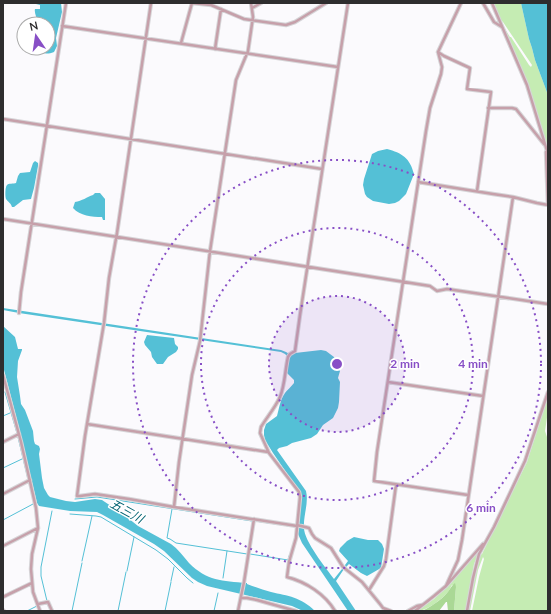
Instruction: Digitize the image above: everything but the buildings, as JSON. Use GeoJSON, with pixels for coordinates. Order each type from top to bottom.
{"type":"FeatureCollection","features":[{"type":"Feature","properties":{"kind":"street"},"geometry":{"type":"LineString","coordinates":[[19,312],[66,3]]}},
{"type":"Feature","properties":{"kind":"street"},"geometry":{"type":"LineString","coordinates":[[151,3],[77,496],[95,494],[309,528],[315,538],[331,548],[343,567],[362,582],[383,608],[390,611]]}},
{"type":"Feature","properties":{"kind":"street"},"geometry":{"type":"LineString","coordinates":[[181,43],[192,3],[211,5],[244,19],[286,25],[326,3]]}},
{"type":"Feature","properties":{"kind":"street"},"geometry":{"type":"LineString","coordinates":[[174,507],[192,375],[200,339],[210,251],[236,80],[237,74],[248,53],[253,20],[251,3]]}},
{"type":"Feature","properties":{"kind":"street"},"geometry":{"type":"LineString","coordinates":[[252,8],[261,3]]}},
{"type":"Feature","properties":{"kind":"street"},"geometry":{"type":"LineString","coordinates":[[334,611],[329,603],[313,589],[298,580],[287,577],[289,562],[296,538],[300,497],[299,492],[268,452],[260,431],[280,397],[283,389],[288,357],[296,351],[307,266],[348,3]]}},
{"type":"Feature","properties":{"kind":"street"},"geometry":{"type":"LineString","coordinates":[[461,3],[438,52],[442,66],[441,74],[430,108],[377,452],[374,481],[468,496]]}},
{"type":"Feature","properties":{"kind":"street"},"geometry":{"type":"LineString","coordinates":[[483,3],[494,22],[502,27]]}},
{"type":"Feature","properties":{"kind":"street"},"geometry":{"type":"LineString","coordinates":[[492,3],[527,85],[548,154]]}},
{"type":"Feature","properties":{"kind":"street"},"geometry":{"type":"LineString","coordinates":[[215,49],[221,9]]}},
{"type":"Feature","properties":{"kind":"street"},"geometry":{"type":"LineString","coordinates":[[62,26],[338,67]]}},
{"type":"Feature","properties":{"kind":"street"},"geometry":{"type":"LineString","coordinates":[[438,52],[470,68],[467,89],[491,92],[477,191]]}},
{"type":"Feature","properties":{"kind":"street"},"geometry":{"type":"LineString","coordinates":[[418,182],[513,197],[548,205],[546,147],[516,109],[488,108]]}},
{"type":"Feature","properties":{"kind":"street"},"geometry":{"type":"LineString","coordinates":[[3,119],[322,169]]}},
{"type":"Feature","properties":{"kind":"street"},"geometry":{"type":"LineString","coordinates":[[446,586],[459,554],[462,540],[513,197]]}},
{"type":"Feature","properties":{"kind":"street"},"geometry":{"type":"LineString","coordinates":[[3,219],[430,286],[437,291],[447,289],[548,304]]}},
{"type":"Feature","properties":{"kind":"street"},"geometry":{"type":"LineString","coordinates":[[3,375],[5,390],[19,434],[36,508],[38,528],[31,569],[35,599],[40,611]]}},
{"type":"Feature","properties":{"kind":"street"},"geometry":{"type":"LineString","coordinates":[[388,382],[483,396]]}},
{"type":"Feature","properties":{"kind":"street"},"geometry":{"type":"LineString","coordinates":[[467,611],[479,554],[525,461],[548,392]]}},
{"type":"Feature","properties":{"kind":"street"},"geometry":{"type":"LineString","coordinates":[[87,424],[268,452]]}},
{"type":"Feature","properties":{"kind":"street"},"geometry":{"type":"LineString","coordinates":[[3,442],[19,434]]}},
{"type":"Feature","properties":{"kind":"street"},"geometry":{"type":"LineString","coordinates":[[3,494],[30,480]]}},
{"type":"Feature","properties":{"kind":"street"},"geometry":{"type":"LineString","coordinates":[[369,590],[384,566],[386,559],[396,484]]}},
{"type":"Feature","properties":{"kind":"street"},"geometry":{"type":"LineString","coordinates":[[238,611],[254,519]]}},
{"type":"Feature","properties":{"kind":"street"},"geometry":{"type":"LineString","coordinates":[[3,546],[38,528]]}},
{"type":"Feature","properties":{"kind":"street"},"geometry":{"type":"LineString","coordinates":[[415,611],[446,586],[486,541]]}},
{"type":"Feature","properties":{"kind":"street"},"geometry":{"type":"LineString","coordinates":[[4,597],[32,583]]}},
{"type":"Feature","properties":{"kind":"street"},"geometry":{"type":"LineString","coordinates":[[241,598],[257,600],[296,611]]}},
{"type":"Feature","properties":{"kind":"street"},"geometry":{"type":"LineString","coordinates":[[38,604],[48,602],[52,611]]}},
{"type":"Feature","properties":{"kind":"street"},"geometry":{"type":"LineString","coordinates":[[408,611],[424,604]]}},
{"type":"Feature","properties":{"kind":"green space"},"geometry":{"type":"Polygon","coordinates":[[[493,3],[521,3],[535,60],[548,95],[548,149],[528,85],[502,24],[529,65],[531,67],[532,65],[500,19],[493,3]]]}},
{"type":"Feature","properties":{"kind":"green space"},"geometry":{"type":"Polygon","coordinates":[[[548,396],[548,411],[545,431],[547,437],[548,422],[548,611],[472,611],[484,559],[483,557],[478,570],[470,611],[468,611],[480,555],[482,554],[527,462],[548,396]]]}},
{"type":"Feature","properties":{"kind":"green space"},"geometry":{"type":"Polygon","coordinates":[[[476,554],[478,555],[474,564],[466,611],[454,611],[456,587],[452,585],[448,592],[437,602],[421,611],[417,611],[434,599],[450,584],[476,554]]]}},
{"type":"Feature","properties":{"kind":"green space"},"geometry":{"type":"Polygon","coordinates":[[[455,583],[454,611],[448,611],[446,602],[439,611],[422,611],[441,599],[455,583]]]}},
{"type":"Feature","properties":{"kind":"water"},"geometry":{"type":"Polygon","coordinates":[[[32,3],[61,3],[62,12],[56,38],[56,16],[36,16],[35,9],[40,9],[40,5],[32,3]]]}},
{"type":"Feature","properties":{"kind":"water"},"geometry":{"type":"Polygon","coordinates":[[[521,3],[548,3],[548,95],[535,60],[521,3]]]}},
{"type":"Feature","properties":{"kind":"water"},"geometry":{"type":"Polygon","coordinates":[[[387,149],[397,152],[405,157],[408,160],[414,174],[406,194],[399,201],[389,204],[373,201],[367,197],[363,185],[372,154],[387,149]]]}},
{"type":"Feature","properties":{"kind":"water"},"geometry":{"type":"Polygon","coordinates":[[[35,161],[38,163],[38,166],[31,199],[23,200],[12,207],[6,198],[6,186],[8,184],[16,183],[20,173],[30,172],[35,161]]]}},
{"type":"Feature","properties":{"kind":"water"},"geometry":{"type":"Polygon","coordinates":[[[95,193],[100,193],[105,199],[105,220],[103,220],[102,217],[83,214],[73,208],[75,202],[95,193]]]}},
{"type":"Feature","properties":{"kind":"water"},"geometry":{"type":"Polygon","coordinates":[[[3,308],[281,350],[291,355],[295,353],[321,350],[326,351],[334,357],[340,371],[338,378],[340,382],[338,408],[333,418],[323,425],[317,434],[311,438],[292,443],[277,450],[306,491],[307,500],[304,528],[308,540],[334,579],[343,568],[344,569],[336,581],[356,611],[348,611],[302,543],[298,534],[301,494],[265,440],[264,430],[266,424],[277,416],[283,396],[294,383],[294,380],[287,373],[289,358],[285,354],[281,352],[19,313],[3,310],[3,308]]]}},
{"type":"Feature","properties":{"kind":"water"},"geometry":{"type":"Polygon","coordinates":[[[3,326],[15,337],[18,349],[22,349],[18,361],[17,377],[21,404],[25,410],[33,431],[35,444],[39,446],[40,449],[39,454],[44,488],[50,497],[75,502],[95,499],[102,500],[138,526],[171,544],[189,563],[209,577],[222,581],[247,583],[294,598],[310,606],[315,611],[303,611],[292,606],[207,586],[192,578],[164,551],[154,544],[97,512],[70,511],[39,506],[3,366],[3,326]]]}},
{"type":"Feature","properties":{"kind":"water"},"geometry":{"type":"Polygon","coordinates":[[[147,335],[174,338],[178,349],[168,357],[163,364],[157,364],[152,357],[151,352],[145,345],[144,342],[147,335]]]}},
{"type":"Feature","properties":{"kind":"water"},"geometry":{"type":"Polygon","coordinates":[[[354,537],[368,540],[378,540],[384,549],[381,568],[367,576],[349,564],[346,567],[345,565],[348,561],[339,551],[347,541],[354,537]]]}},
{"type":"Feature","properties":{"kind":"waterway"},"geometry":{"type":"LineString","coordinates":[[3,382],[5,388]]}},
{"type":"Feature","properties":{"kind":"waterway"},"geometry":{"type":"LineString","coordinates":[[5,392],[17,433]]}},
{"type":"Feature","properties":{"kind":"waterway"},"geometry":{"type":"LineString","coordinates":[[3,416],[10,413]]}},
{"type":"Feature","properties":{"kind":"waterway"},"geometry":{"type":"LineString","coordinates":[[18,437],[28,479]]}},
{"type":"Feature","properties":{"kind":"waterway"},"geometry":{"type":"LineString","coordinates":[[3,468],[22,459]]}},
{"type":"Feature","properties":{"kind":"waterway","name":"五三川"},"geometry":{"type":"LineString","coordinates":[[75,499],[97,497],[252,521]]}},
{"type":"Feature","properties":{"kind":"waterway"},"geometry":{"type":"LineString","coordinates":[[3,520],[33,504]]}},
{"type":"Feature","properties":{"kind":"waterway"},"geometry":{"type":"LineString","coordinates":[[172,509],[167,538],[176,543],[247,554]]}},
{"type":"Feature","properties":{"kind":"waterway"},"geometry":{"type":"LineString","coordinates":[[47,601],[41,576],[41,567],[52,511]]}},
{"type":"Feature","properties":{"kind":"waterway"},"geometry":{"type":"LineString","coordinates":[[70,514],[101,517],[156,550],[168,559],[193,583]]}},
{"type":"Feature","properties":{"kind":"waterway"},"geometry":{"type":"LineString","coordinates":[[82,561],[92,516]]}},
{"type":"Feature","properties":{"kind":"waterway"},"geometry":{"type":"LineString","coordinates":[[255,521],[296,527],[296,530]]}},
{"type":"Feature","properties":{"kind":"waterway"},"geometry":{"type":"LineString","coordinates":[[127,571],[134,537]]}},
{"type":"Feature","properties":{"kind":"waterway"},"geometry":{"type":"LineString","coordinates":[[223,578],[227,551]]}},
{"type":"Feature","properties":{"kind":"waterway"},"geometry":{"type":"LineString","coordinates":[[250,554],[288,560],[289,556]]}},
{"type":"Feature","properties":{"kind":"waterway"},"geometry":{"type":"LineString","coordinates":[[72,611],[82,563]]}},
{"type":"Feature","properties":{"kind":"waterway"},"geometry":{"type":"LineString","coordinates":[[171,581],[174,567]]}},
{"type":"Feature","properties":{"kind":"waterway"},"geometry":{"type":"LineString","coordinates":[[118,611],[126,572]]}},
{"type":"Feature","properties":{"kind":"waterway"},"geometry":{"type":"LineString","coordinates":[[165,611],[171,582]]}},
{"type":"Feature","properties":{"kind":"waterway"},"geometry":{"type":"LineString","coordinates":[[214,611],[218,593]]}},
{"type":"Feature","properties":{"kind":"waterway"},"geometry":{"type":"LineString","coordinates":[[27,611],[37,606]]}}]}
